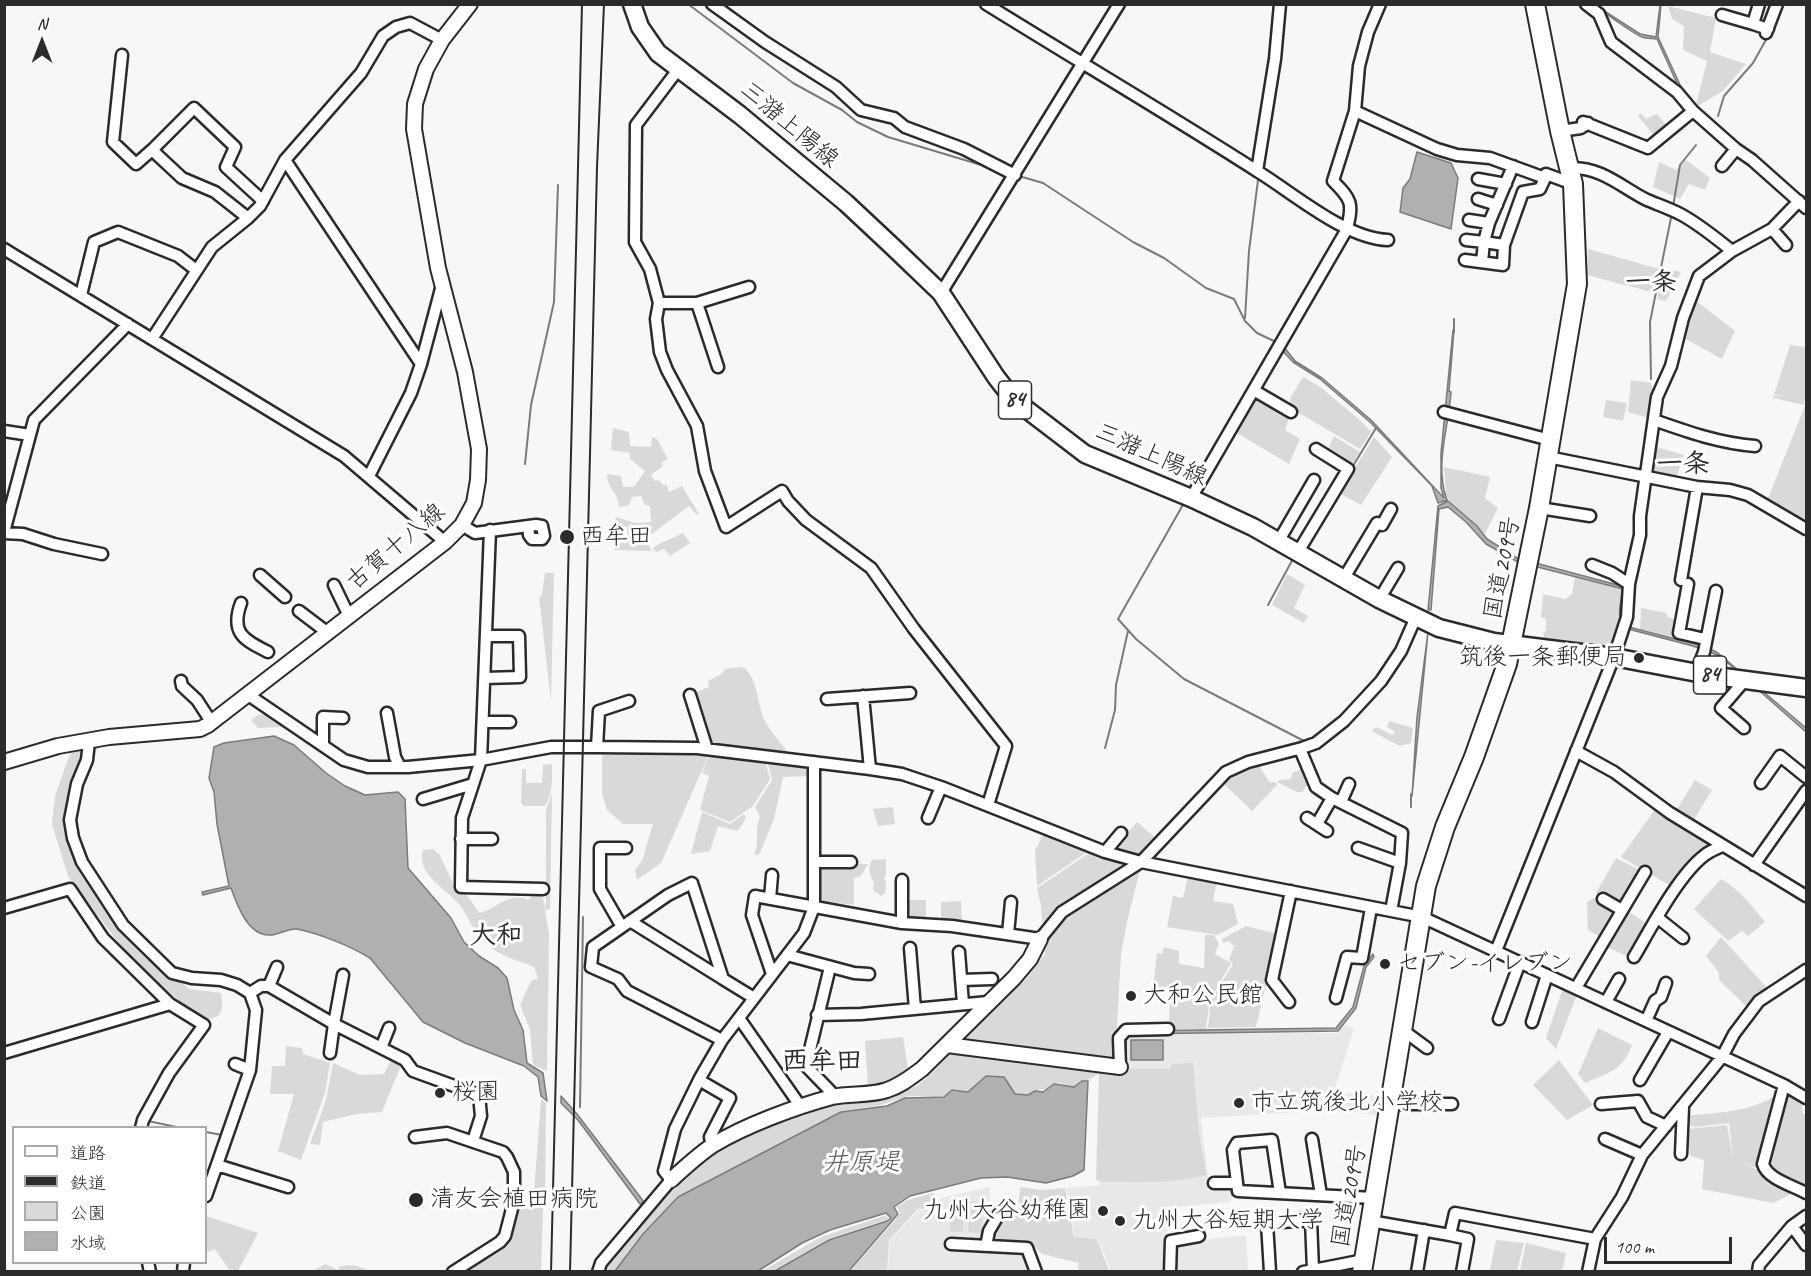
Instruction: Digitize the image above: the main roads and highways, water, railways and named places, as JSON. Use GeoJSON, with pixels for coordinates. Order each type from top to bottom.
{"type":"FeatureCollection","features":[{"type":"Feature","properties":{"kind":"highway","name":"国道209号"},"geometry":{"type":"LineString","coordinates":[[1363,1266],[1426,886],[1435,856],[1487,723],[1507,664],[1549,448],[1577,284],[1572,176],[1560,131],[1535,4]]}},
{"type":"Feature","properties":{"kind":"main road","name":"古賀十八線"},"geometry":{"type":"LineString","coordinates":[[4,762],[58,746],[109,737],[200,729],[212,723],[445,542],[462,525],[474,503],[478,480],[479,449],[465,372],[442,285],[414,129],[415,104],[426,69],[442,40],[470,4]]}},
{"type":"Feature","properties":{"kind":"main road","name":"三潴上陽線"},"geometry":{"type":"LineString","coordinates":[[632,4],[640,27],[658,53],[680,68],[846,203],[941,294],[996,378],[1013,399],[1085,454],[1191,498],[1298,552],[1439,628],[1511,644],[1614,657],[1745,680],[1806,688]]}},
{"type":"Feature","properties":{"kind":"main road"},"geometry":{"type":"LineString","coordinates":[[671,1180],[712,1146],[737,1133],[835,1096],[886,1091],[905,1082],[922,1069],[1014,978],[1030,959],[1040,939]]}},
{"type":"Feature","properties":{"kind":"main road"},"geometry":{"type":"LineString","coordinates":[[947,1045],[1120,1067]]}},
{"type":"Feature","properties":{"kind":"water"},"geometry":{"type":"Polygon","coordinates":[[[1660,5],[1658,37],[1682,89],[1680,90],[1657,39],[1639,36],[1598,7],[1640,34],[1656,37],[1660,5]]]}},
{"type":"Feature","properties":{"kind":"water"},"geometry":{"type":"Polygon","coordinates":[[[1417,152],[1451,163],[1458,178],[1451,229],[1400,212],[1403,188],[1410,179],[1417,152]]]}},
{"type":"Feature","properties":{"kind":"water"},"geometry":{"type":"Polygon","coordinates":[[[1453,330],[1450,406],[1442,460],[1443,486],[1447,500],[1438,503],[1432,486],[1370,422],[1320,379],[1293,362],[1275,343],[1284,347],[1295,361],[1322,378],[1371,420],[1444,498],[1441,488],[1441,453],[1453,330]]]}},
{"type":"Feature","properties":{"kind":"water"},"geometry":{"type":"Polygon","coordinates":[[[1448,501],[1477,526],[1487,539],[1517,558],[1625,587],[1622,614],[1629,627],[1699,643],[1718,653],[1806,728],[1806,732],[1720,656],[1693,646],[1628,629],[1620,615],[1623,589],[1518,562],[1486,544],[1466,522],[1448,507],[1439,509],[1431,610],[1428,610],[1438,506],[1448,501]]]}},
{"type":"Feature","properties":{"kind":"water"},"geometry":{"type":"Polygon","coordinates":[[[1428,632],[1412,796],[1417,717],[1428,632]]]}},
{"type":"Feature","properties":{"kind":"water"},"geometry":{"type":"Polygon","coordinates":[[[274,736],[294,745],[345,786],[365,795],[398,792],[405,799],[408,868],[451,918],[464,942],[479,956],[498,968],[507,978],[514,1010],[523,1030],[527,1063],[543,1073],[547,1101],[541,1096],[538,1077],[524,1066],[465,1043],[423,1022],[370,958],[335,941],[297,929],[273,935],[262,934],[244,918],[231,888],[203,895],[202,892],[229,886],[217,824],[214,792],[209,778],[214,747],[224,743],[274,736]]]}},
{"type":"Feature","properties":{"kind":"water"},"geometry":{"type":"Polygon","coordinates":[[[1373,954],[1374,957],[1366,967],[1356,1008],[1338,1031],[1131,1034],[1126,1039],[1126,1060],[1123,1060],[1123,1038],[1130,1031],[1336,1028],[1353,1007],[1364,966],[1373,954]]]}},
{"type":"Feature","properties":{"kind":"water"},"geometry":{"type":"Polygon","coordinates":[[[1131,1040],[1163,1040],[1163,1060],[1131,1060],[1131,1040]]]}},
{"type":"Feature","properties":{"kind":"water","name":"井原堤"},"geometry":{"type":"Polygon","coordinates":[[[986,1076],[1004,1077],[1015,1094],[1028,1095],[1035,1091],[1043,1092],[1054,1084],[1074,1087],[1082,1081],[1088,1081],[1084,1170],[1073,1176],[1046,1183],[1007,1177],[981,1178],[910,1196],[894,1207],[898,1214],[849,1271],[775,1271],[829,1240],[887,1221],[891,1218],[886,1213],[830,1230],[802,1243],[758,1271],[615,1271],[643,1234],[678,1197],[841,1112],[887,1106],[905,1098],[944,1097],[952,1090],[968,1092],[986,1076]]]}},
{"type":"Feature","properties":{"kind":"water"},"geometry":{"type":"Polygon","coordinates":[[[561,1096],[644,1202],[640,1204],[578,1120],[561,1103],[561,1096]]]}},
{"type":"Feature","properties":{"kind":"waterway"},"geometry":{"type":"LineString","coordinates":[[688,4],[793,83],[842,110],[857,122],[888,137],[988,167]]}},
{"type":"Feature","properties":{"kind":"waterway"},"geometry":{"type":"LineString","coordinates":[[1268,70],[1274,4]]}},
{"type":"Feature","properties":{"kind":"waterway"},"geometry":{"type":"LineString","coordinates":[[1718,116],[1724,96],[1753,63],[1767,38]]}},
{"type":"Feature","properties":{"kind":"waterway"},"geometry":{"type":"LineString","coordinates":[[1673,207],[1680,165],[1696,145]]}},
{"type":"Feature","properties":{"kind":"waterway"},"geometry":{"type":"LineString","coordinates":[[1019,176],[1043,183],[1133,242],[1164,258],[1206,288],[1234,299],[1245,321],[1257,333],[1276,342]]}},
{"type":"Feature","properties":{"kind":"waterway"},"geometry":{"type":"LineString","coordinates":[[1245,318],[1249,251],[1258,180]]}},
{"type":"Feature","properties":{"kind":"waterway"},"geometry":{"type":"LineString","coordinates":[[525,464],[531,405],[554,302],[558,185]]}},
{"type":"Feature","properties":{"kind":"waterway"},"geometry":{"type":"LineString","coordinates":[[1651,379],[1650,322],[1672,213]]}},
{"type":"Feature","properties":{"kind":"waterway"},"geometry":{"type":"LineString","coordinates":[[1454,319],[1454,332]]}},
{"type":"Feature","properties":{"kind":"waterway"},"geometry":{"type":"LineString","coordinates":[[1353,466],[1376,428]]}},
{"type":"Feature","properties":{"kind":"waterway"},"geometry":{"type":"LineString","coordinates":[[1184,503],[1118,619],[1136,639],[1184,679],[1306,742]]}},
{"type":"Feature","properties":{"kind":"waterway"},"geometry":{"type":"LineString","coordinates":[[1268,605],[1294,557]]}},
{"type":"Feature","properties":{"kind":"waterway"},"geometry":{"type":"LineString","coordinates":[[1105,748],[1115,710],[1116,685],[1128,631]]}},
{"type":"Feature","properties":{"kind":"waterway"},"geometry":{"type":"LineString","coordinates":[[1411,794],[1411,807]]}},
{"type":"Feature","properties":{"kind":"waterway"},"geometry":{"type":"LineString","coordinates":[[580,1107],[583,917]]}},
{"type":"Feature","properties":{"kind":"waterway"},"geometry":{"type":"LineString","coordinates":[[148,1121],[172,1126]]}},
{"type":"Feature","properties":{"kind":"waterway"},"geometry":{"type":"LineString","coordinates":[[207,1132],[222,1135]]}},
{"type":"Feature","properties":{"kind":"railway"},"geometry":{"type":"LineString","coordinates":[[551,1272],[582,4]]}},
{"type":"Feature","properties":{"kind":"railway"},"geometry":{"type":"LineString","coordinates":[[570,1272],[597,167],[604,4]]}},
{"type":"Feature","properties":{"kind":"place","name":"西牟田"},"geometry":{"type":"Point","coordinates":[567,537]}},
{"type":"Feature","properties":{"kind":"place","name":"筑後一条郵便局"},"geometry":{"type":"Point","coordinates":[1639,658]}},
{"type":"Feature","properties":{"kind":"place","name":"セブン-イレブン"},"geometry":{"type":"Point","coordinates":[1385,964]}},
{"type":"Feature","properties":{"kind":"place","name":"大和公民館"},"geometry":{"type":"Point","coordinates":[1131,996]}},
{"type":"Feature","properties":{"kind":"place","name":"桜園"},"geometry":{"type":"Point","coordinates":[440,1093]}},
{"type":"Feature","properties":{"kind":"place","name":"市立筑後北小学校"},"geometry":{"type":"Point","coordinates":[1239,1103]}},
{"type":"Feature","properties":{"kind":"place","name":"清友会植田病院"},"geometry":{"type":"Point","coordinates":[416,1200]}},
{"type":"Feature","properties":{"kind":"place","name":"九州大谷幼稚園"},"geometry":{"type":"Point","coordinates":[1103,1211]}},
{"type":"Feature","properties":{"kind":"place","name":"九州大谷短期大学"},"geometry":{"type":"Point","coordinates":[1120,1221]}},
{"type":"Feature","properties":{"kind":"district","name":"一条"},"geometry":{"type":"Point","coordinates":[1651,283]}},
{"type":"Feature","properties":{"kind":"district","name":"一条"},"geometry":{"type":"Point","coordinates":[1683,465]}},
{"type":"Feature","properties":{"kind":"district","name":"大和"},"geometry":{"type":"Point","coordinates":[496,936]}},
{"type":"Feature","properties":{"kind":"district","name":"西牟田"},"geometry":{"type":"Point","coordinates":[822,1062]}}]}
